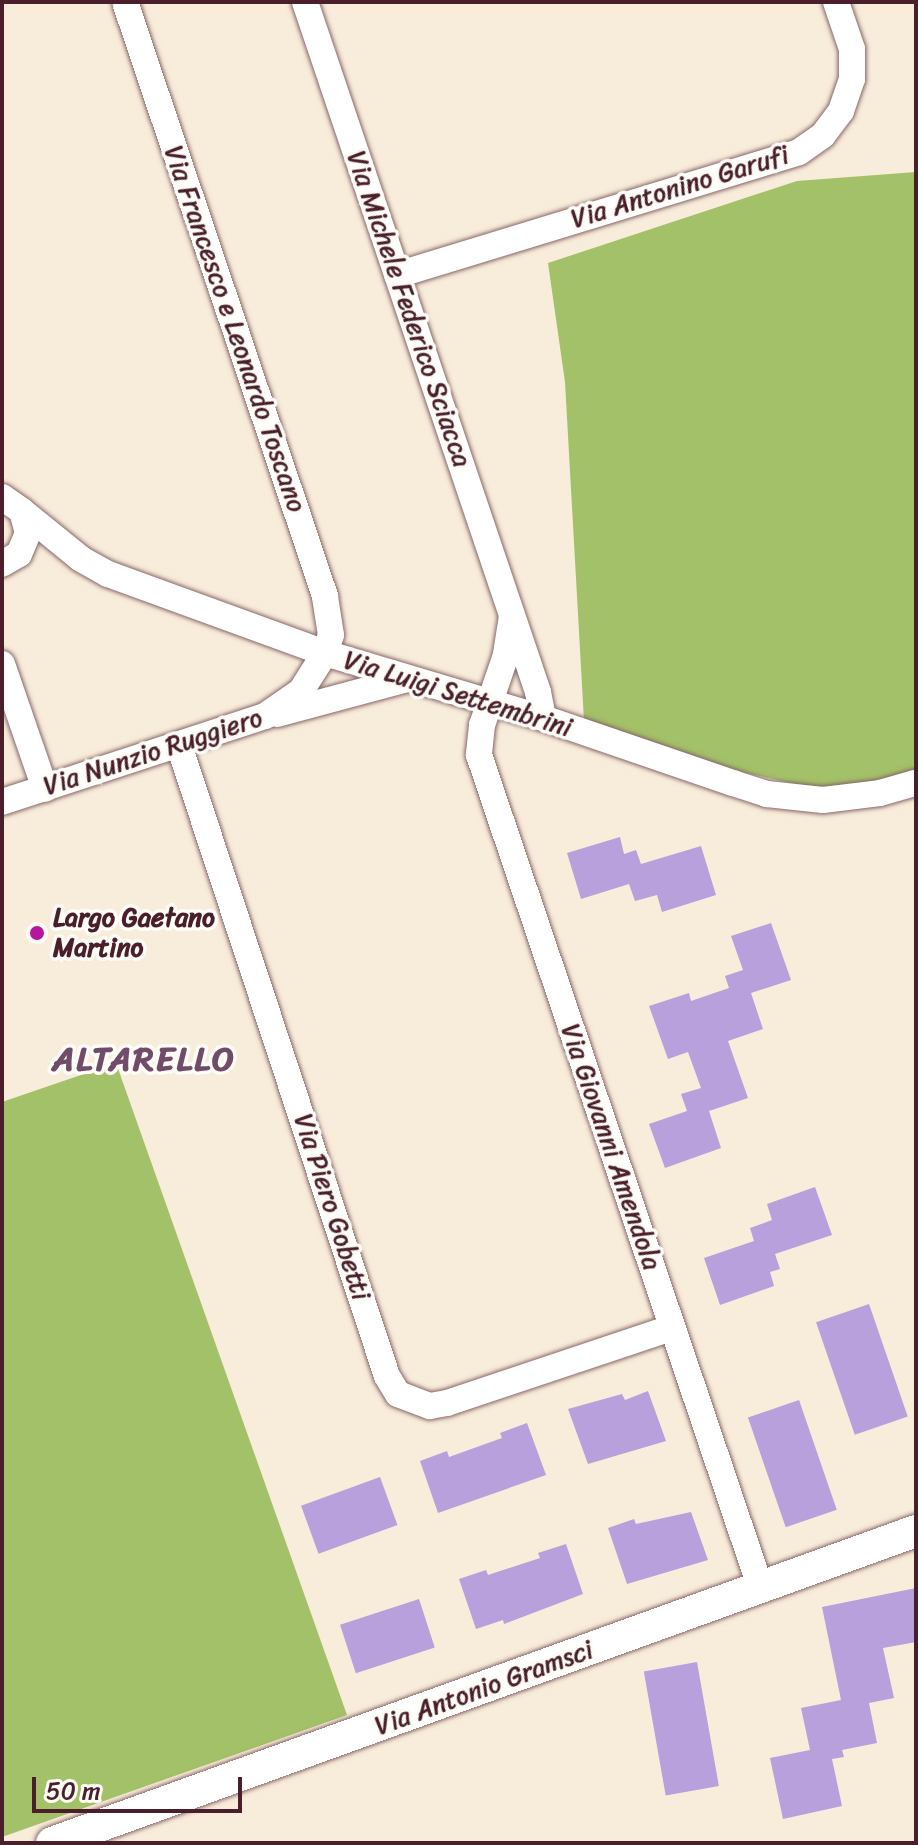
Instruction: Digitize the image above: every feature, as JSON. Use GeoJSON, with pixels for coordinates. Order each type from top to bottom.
{"type":"FeatureCollection","features":[{"type":"Feature","properties":{"kind":"street","name":"Via Michele Federico Sciacca"},"geometry":{"type":"LineString","coordinates":[[305,2],[538,692],[543,718]]}},
{"type":"Feature","properties":{"kind":"street","name":"Via Antonino Garufi"},"geometry":{"type":"LineString","coordinates":[[397,275],[799,152],[823,135],[841,111],[852,79],[852,49],[836,2]]}},
{"type":"Feature","properties":{"kind":"street","name":"Via Francesco e Leonardo Toscano"},"geometry":{"type":"LineString","coordinates":[[126,5],[325,596],[331,635],[325,653]]}},
{"type":"Feature","properties":{"kind":"street","name":"Via Luigi Settembrini"},"geometry":{"type":"LineString","coordinates":[[10,501],[81,559],[108,574],[325,653],[543,718],[767,794],[810,799],[852,798],[916,783]]}},
{"type":"Feature","properties":{"kind":"street"},"geometry":{"type":"LineString","coordinates":[[2,564],[19,554],[28,533],[10,501]]}},
{"type":"Feature","properties":{"kind":"street","name":"Via Giovanni Amendola"},"geometry":{"type":"LineString","coordinates":[[512,616],[506,655],[489,703],[479,745],[482,764],[761,1589]]}},
{"type":"Feature","properties":{"kind":"street","name":"Via Nunzio Ruggiero"},"geometry":{"type":"LineString","coordinates":[[2,802],[265,716],[301,691],[325,653]]}},
{"type":"Feature","properties":{"kind":"street"},"geometry":{"type":"LineString","coordinates":[[2,664],[45,789]]}},
{"type":"Feature","properties":{"kind":"street"},"geometry":{"type":"LineString","coordinates":[[265,716],[408,679]]}},
{"type":"Feature","properties":{"kind":"street","name":"Via Piero Gobetti"},"geometry":{"type":"LineString","coordinates":[[179,745],[382,1361],[398,1394],[430,1406],[447,1403],[671,1328]]}},
{"type":"Feature","properties":{"kind":"street","name":"Via Antonio Gramsci"},"geometry":{"type":"LineString","coordinates":[[52,1843],[916,1531]]}},
{"type":"Feature","properties":{"kind":"green space"},"geometry":{"type":"Polygon","coordinates":[[[916,172],[916,772],[840,787],[804,786],[716,766],[584,721],[565,382],[548,263],[797,181],[916,172]]]}},
{"type":"Feature","properties":{"kind":"green space"},"geometry":{"type":"Polygon","coordinates":[[[116,1063],[347,1715],[2,1837],[2,1102],[116,1063]]]}},
{"type":"Feature","properties":{"kind":"building"},"geometry":{"type":"Polygon","coordinates":[[[620,837],[624,854],[636,850],[641,864],[701,846],[716,895],[662,912],[657,895],[635,901],[629,884],[581,899],[567,853],[620,837]]]}},
{"type":"Feature","properties":{"kind":"building"},"geometry":{"type":"Polygon","coordinates":[[[771,923],[791,980],[751,993],[763,1029],[728,1041],[748,1098],[709,1111],[721,1148],[665,1168],[649,1124],[687,1111],[681,1094],[701,1088],[688,1052],[668,1059],[649,1006],[689,993],[691,1001],[729,988],[725,976],[743,970],[731,936],[771,923]]]}},
{"type":"Feature","properties":{"kind":"building"},"geometry":{"type":"Polygon","coordinates":[[[815,1187],[832,1235],[775,1254],[780,1269],[770,1272],[774,1286],[720,1305],[704,1258],[754,1241],[750,1228],[772,1220],[767,1204],[815,1187]]]}},
{"type":"Feature","properties":{"kind":"building"},"geometry":{"type":"Polygon","coordinates":[[[869,1304],[908,1417],[855,1435],[816,1322],[869,1304]]]}},
{"type":"Feature","properties":{"kind":"building"},"geometry":{"type":"Polygon","coordinates":[[[648,1391],[666,1441],[588,1464],[568,1409],[622,1394],[625,1400],[648,1391]]]}},
{"type":"Feature","properties":{"kind":"building"},"geometry":{"type":"Polygon","coordinates":[[[799,1400],[837,1510],[786,1527],[748,1418],[799,1400]]]}},
{"type":"Feature","properties":{"kind":"building"},"geometry":{"type":"Polygon","coordinates":[[[527,1423],[546,1475],[438,1513],[420,1461],[447,1451],[449,1457],[502,1438],[500,1433],[527,1423]]]}},
{"type":"Feature","properties":{"kind":"building"},"geometry":{"type":"Polygon","coordinates":[[[380,1477],[397,1525],[319,1554],[301,1506],[380,1477]]]}},
{"type":"Feature","properties":{"kind":"building"},"geometry":{"type":"Polygon","coordinates":[[[691,1512],[708,1560],[627,1584],[608,1528],[634,1519],[636,1524],[691,1512]]]}},
{"type":"Feature","properties":{"kind":"building"},"geometry":{"type":"Polygon","coordinates":[[[566,1544],[583,1594],[504,1624],[503,1620],[476,1629],[459,1579],[486,1570],[488,1575],[540,1558],[538,1553],[566,1544]]]}},
{"type":"Feature","properties":{"kind":"building"},"geometry":{"type":"Polygon","coordinates":[[[916,1588],[916,1642],[883,1648],[894,1698],[869,1703],[877,1743],[842,1750],[844,1757],[832,1759],[842,1806],[783,1819],[770,1758],[810,1750],[801,1708],[841,1700],[822,1607],[916,1588]]]}},
{"type":"Feature","properties":{"kind":"building"},"geometry":{"type":"Polygon","coordinates":[[[419,1599],[435,1648],[356,1673],[340,1625],[419,1599]]]}},
{"type":"Feature","properties":{"kind":"building"},"geometry":{"type":"Polygon","coordinates":[[[697,1662],[719,1786],[666,1795],[644,1671],[697,1662]]]}},
{"type":"Feature","properties":{"kind":"place","name":"Largo Gaetano Martino"},"geometry":{"type":"Point","coordinates":[37,933]}},
{"type":"Feature","properties":{"kind":"district","name":"ALTARELLO"},"geometry":{"type":"Point","coordinates":[144,1060]}}]}
